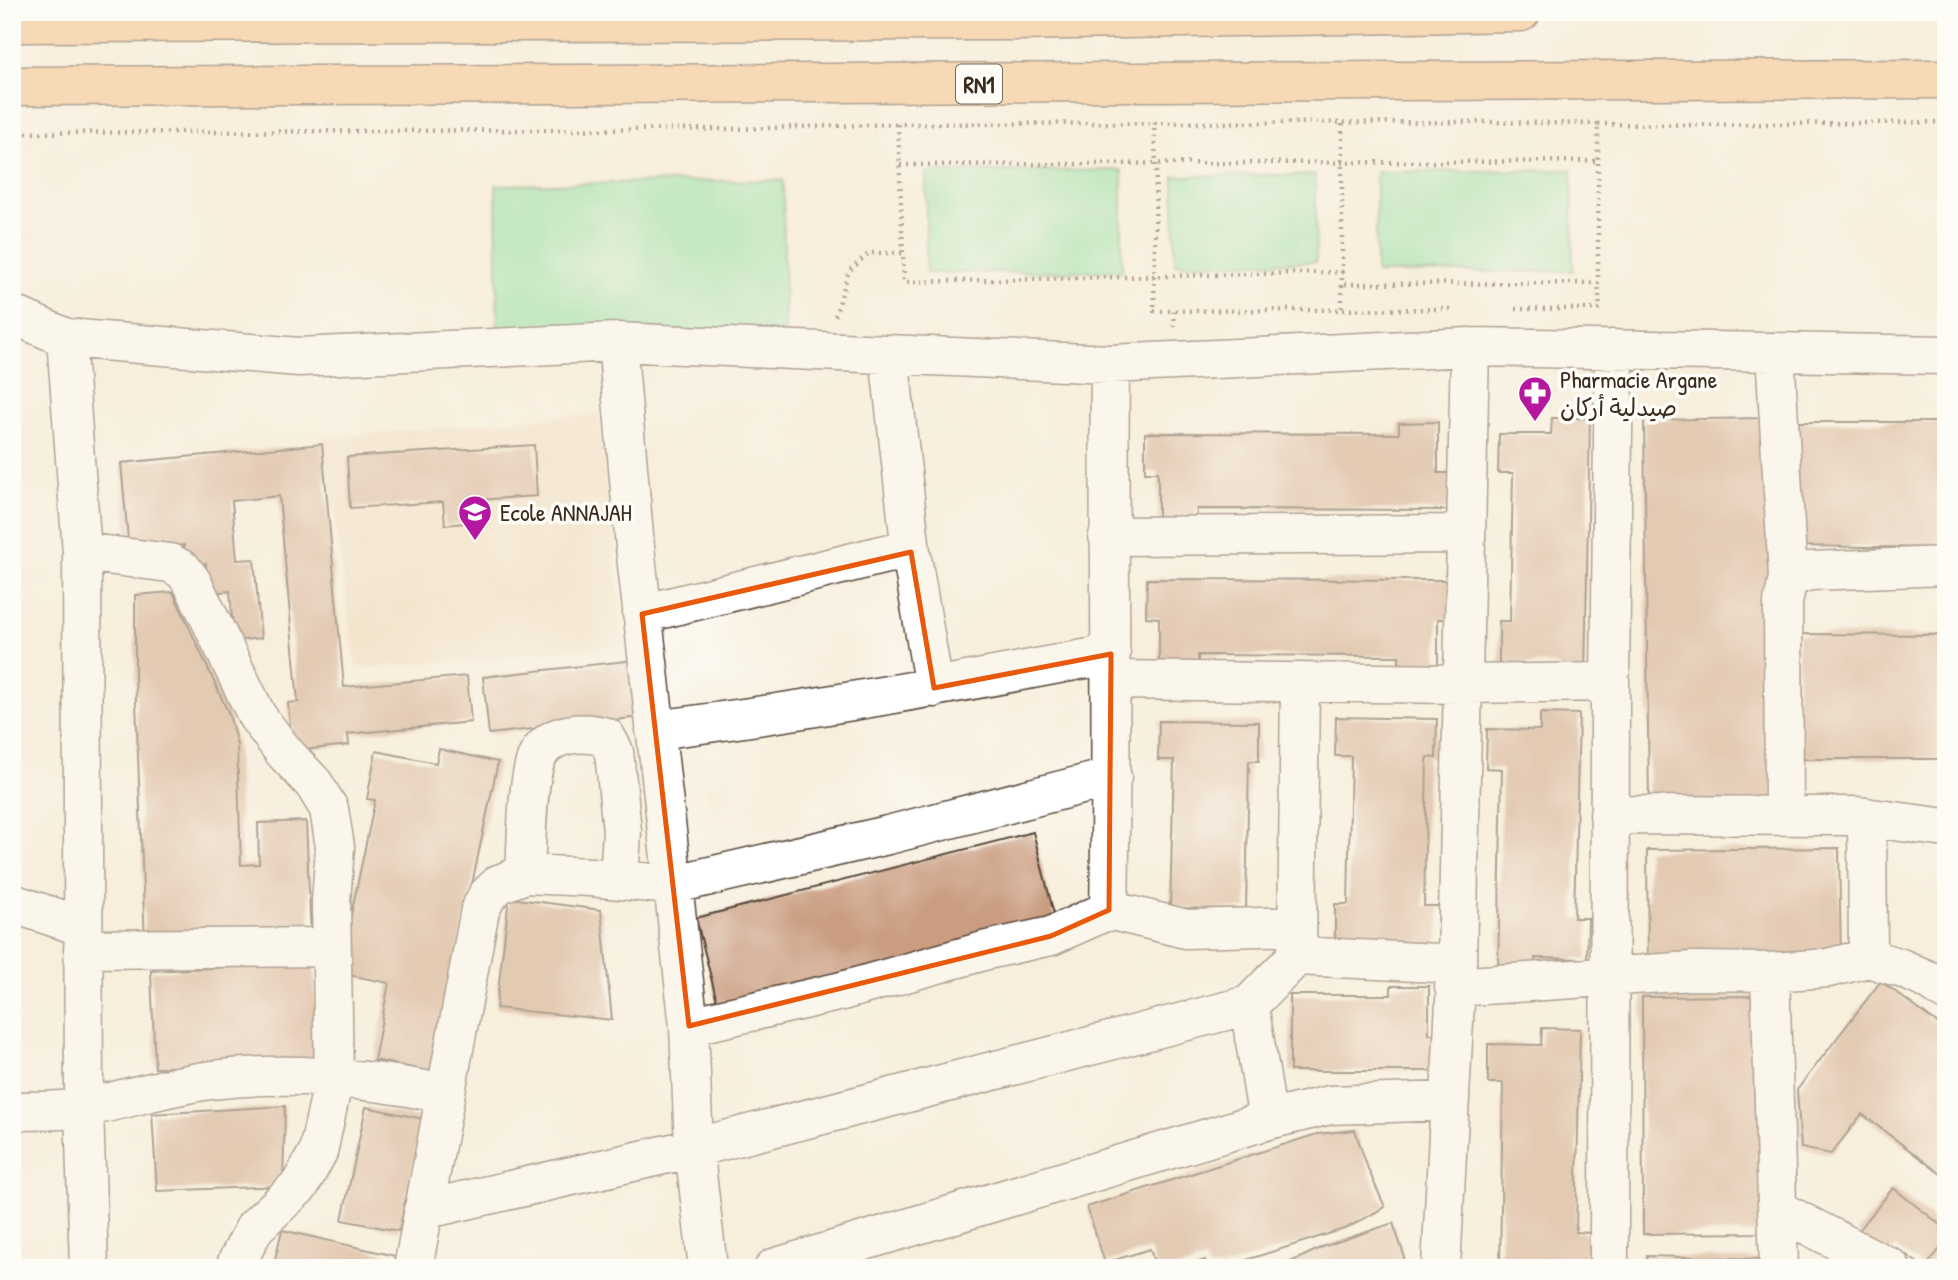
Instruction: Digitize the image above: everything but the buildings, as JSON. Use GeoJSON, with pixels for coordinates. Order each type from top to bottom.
{"type":"FeatureCollection","features":[{"type":"Feature","properties":{"kind":"highway"},"geometry":{"type":"LineString","coordinates":[[12,23],[1002,21],[1521,12]]}},
{"type":"Feature","properties":{"kind":"highway","name":"RN1"},"geometry":{"type":"LineString","coordinates":[[12,86],[1946,79]]}},
{"type":"Feature","properties":{"kind":"street"},"geometry":{"type":"LineString","coordinates":[[12,314],[65,338],[299,357],[617,342],[1110,364],[1470,347],[1946,355]]}},
{"type":"Feature","properties":{"kind":"street"},"geometry":{"type":"LineString","coordinates":[[65,338],[82,552],[84,1108],[89,1268]]}},
{"type":"Feature","properties":{"kind":"street"},"geometry":{"type":"LineString","coordinates":[[617,342],[642,614],[689,1026],[694,1148],[708,1268]]}},
{"type":"Feature","properties":{"kind":"street"},"geometry":{"type":"LineString","coordinates":[[1441,1268],[1456,975],[1470,347]]}},
{"type":"Feature","properties":{"kind":"street"},"geometry":{"type":"LineString","coordinates":[[1609,1268],[1609,682],[1615,349]]}},
{"type":"Feature","properties":{"kind":"street"},"geometry":{"type":"LineString","coordinates":[[1775,352],[1788,578],[1783,603],[1784,814]]}},
{"type":"Feature","properties":{"kind":"street"},"geometry":{"type":"LineString","coordinates":[[889,355],[911,552],[934,688]]}},
{"type":"Feature","properties":{"kind":"street"},"geometry":{"type":"LineString","coordinates":[[1109,909],[1112,777],[1108,537],[1110,364]]}},
{"type":"Feature","properties":{"kind":"street"},"geometry":{"type":"LineString","coordinates":[[1108,537],[1466,534]]}},
{"type":"Feature","properties":{"kind":"street"},"geometry":{"type":"LineString","coordinates":[[82,552],[170,563],[183,570],[192,582],[257,716],[284,752],[314,784],[329,809],[335,847],[331,901],[334,1078],[318,1152],[300,1185],[255,1227],[237,1262],[237,1268]]}},
{"type":"Feature","properties":{"kind":"street"},"geometry":{"type":"LineString","coordinates":[[642,614],[886,554],[911,552]]}},
{"type":"Feature","properties":{"kind":"street"},"geometry":{"type":"LineString","coordinates":[[1788,578],[1810,571],[1946,566]]}},
{"type":"Feature","properties":{"kind":"street"},"geometry":{"type":"LineString","coordinates":[[655,730],[776,715],[934,688],[1111,667],[1300,682],[1609,682]]}},
{"type":"Feature","properties":{"kind":"street"},"geometry":{"type":"LineString","coordinates":[[423,1209],[694,1148],[1249,1005],[1297,941],[1300,682]]}},
{"type":"Feature","properties":{"kind":"street"},"geometry":{"type":"LineString","coordinates":[[525,874],[530,784],[538,754],[559,737],[591,733],[606,737],[614,752],[622,831],[619,880]]}},
{"type":"Feature","properties":{"kind":"street"},"geometry":{"type":"LineString","coordinates":[[413,1268],[480,910],[499,884],[525,874],[671,885],[888,835],[1112,777]]}},
{"type":"Feature","properties":{"kind":"street"},"geometry":{"type":"LineString","coordinates":[[1609,815],[1784,814],[1867,817],[1946,828]]}},
{"type":"Feature","properties":{"kind":"street"},"geometry":{"type":"LineString","coordinates":[[1867,817],[1868,957]]}},
{"type":"Feature","properties":{"kind":"street"},"geometry":{"type":"LineString","coordinates":[[12,904],[83,938],[332,947]]}},
{"type":"Feature","properties":{"kind":"street"},"geometry":{"type":"LineString","coordinates":[[689,1026],[842,991],[987,950],[1051,936],[1109,909],[1186,929],[1297,941],[1456,975],[1608,977],[1693,971],[1770,972],[1828,968],[1868,957],[1910,972],[1946,992]]}},
{"type":"Feature","properties":{"kind":"street"},"geometry":{"type":"LineString","coordinates":[[1770,972],[1779,1268]]}},
{"type":"Feature","properties":{"kind":"street"},"geometry":{"type":"LineString","coordinates":[[1249,1005],[1268,1119]]}},
{"type":"Feature","properties":{"kind":"street"},"geometry":{"type":"LineString","coordinates":[[12,1111],[84,1108],[166,1087],[263,1076],[387,1082],[445,1094]]}},
{"type":"Feature","properties":{"kind":"street"},"geometry":{"type":"LineString","coordinates":[[774,1268],[1268,1119],[1330,1105],[1384,1101],[1449,1101]]}},
{"type":"Feature","properties":{"kind":"street"},"geometry":{"type":"LineString","coordinates":[[1778,1210],[1891,1268]]}},
{"type":"Feature","properties":{"kind":"path"},"geometry":{"type":"LineString","coordinates":[[12,133],[721,129],[898,124],[1154,122],[1691,125],[1946,122]]}},
{"type":"Feature","properties":{"kind":"path"},"geometry":{"type":"LineString","coordinates":[[1154,122],[1154,311],[1452,309]]}},
{"type":"Feature","properties":{"kind":"path"},"geometry":{"type":"LineString","coordinates":[[898,124],[904,282],[1343,272]]}},
{"type":"Feature","properties":{"kind":"path"},"geometry":{"type":"LineString","coordinates":[[1342,124],[1342,310]]}},
{"type":"Feature","properties":{"kind":"path"},"geometry":{"type":"LineString","coordinates":[[1343,284],[1598,283],[1598,124]]}},
{"type":"Feature","properties":{"kind":"path"},"geometry":{"type":"LineString","coordinates":[[900,165],[1598,161]]}},
{"type":"Feature","properties":{"kind":"path"},"geometry":{"type":"LineString","coordinates":[[823,350],[849,271],[869,253],[903,253]]}},
{"type":"Feature","properties":{"kind":"path"},"geometry":{"type":"LineString","coordinates":[[1508,309],[1577,309]]}},
{"type":"Feature","properties":{"kind":"highlighted area"},"geometry":{"type":"Polygon","coordinates":[[[911,552],[934,688],[1111,654],[1109,910],[1051,936],[689,1026],[642,614],[911,552]]]}},
{"type":"Feature","properties":{"kind":"shaded area","name":"Ecole ANNAJAH"},"geometry":{"type":"Polygon","coordinates":[[[599,413],[625,646],[356,669],[323,438],[599,413]]]}},
{"type":"Feature","properties":{"kind":"green space"},"geometry":{"type":"Polygon","coordinates":[[[1122,170],[1122,271],[926,273],[926,172],[1122,170]]]}},
{"type":"Feature","properties":{"kind":"green space"},"geometry":{"type":"Polygon","coordinates":[[[1572,170],[1573,271],[1376,273],[1376,172],[1572,170]]]}},
{"type":"Feature","properties":{"kind":"green space"},"geometry":{"type":"Polygon","coordinates":[[[1315,175],[1316,262],[1175,264],[1174,176],[1315,175]]]}},
{"type":"Feature","properties":{"kind":"green space"},"geometry":{"type":"Polygon","coordinates":[[[783,180],[785,333],[498,338],[496,185],[783,180]]]}},
{"type":"Feature","properties":{"kind":"place","name":"Pharmacie Argane صيدلية أركان"},"geometry":{"type":"Point","coordinates":[1535,423]}},
{"type":"Feature","properties":{"kind":"place","name":"Ecole ANNAJAH"},"geometry":{"type":"Point","coordinates":[475,542]}}]}
